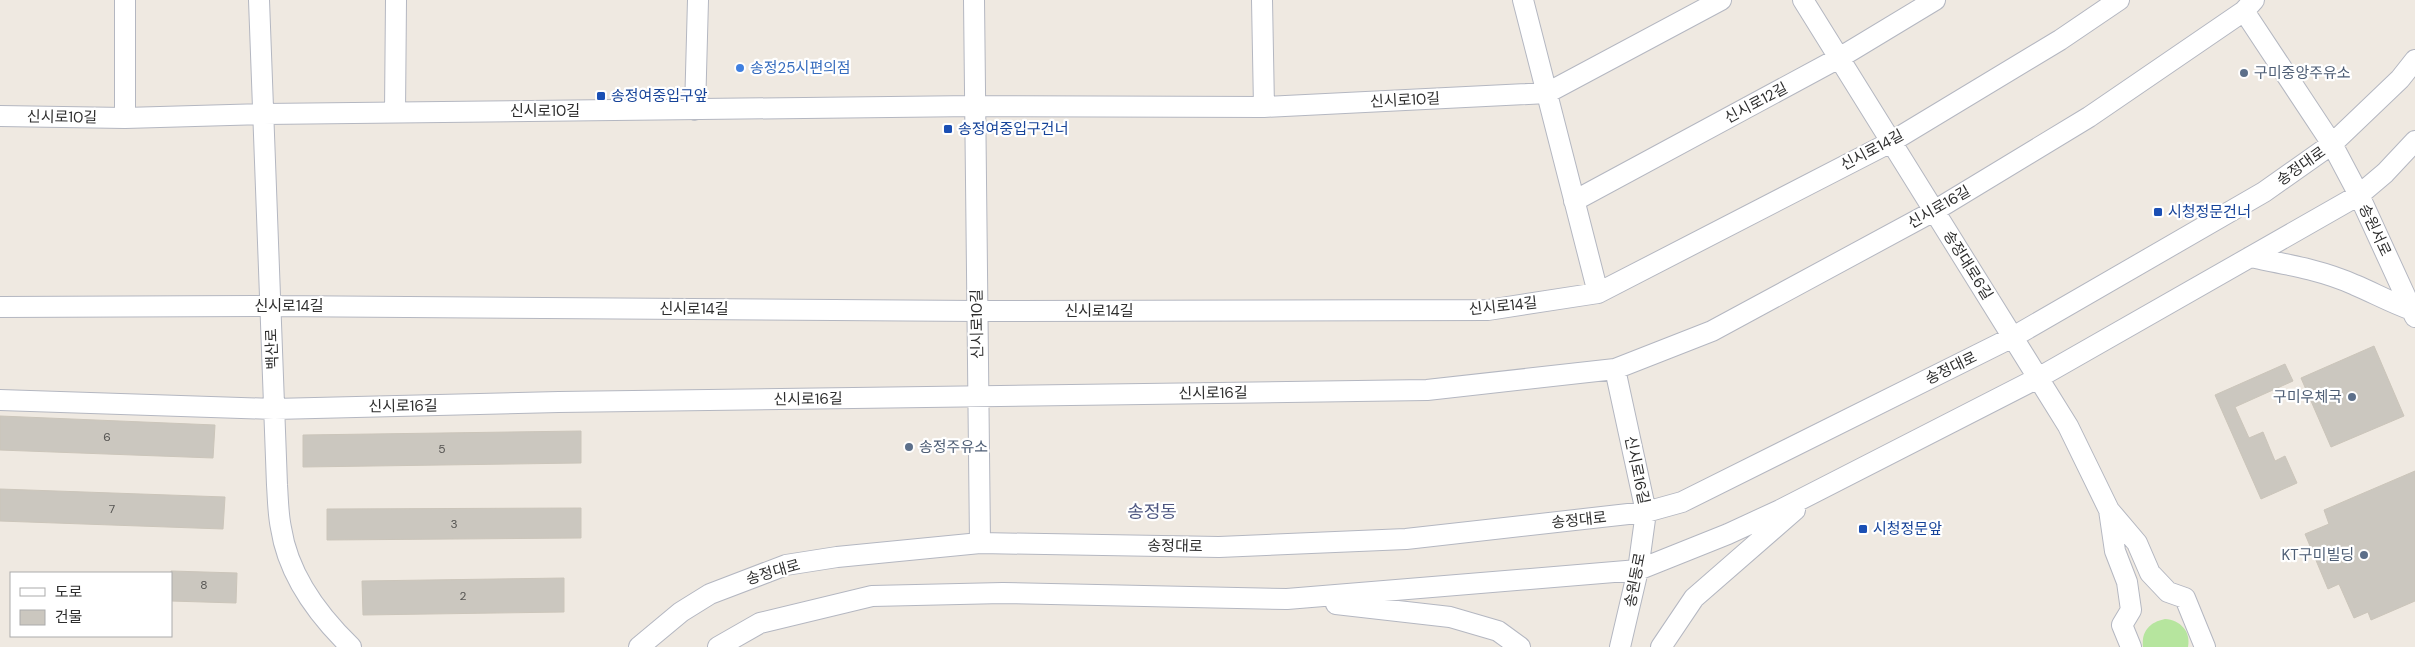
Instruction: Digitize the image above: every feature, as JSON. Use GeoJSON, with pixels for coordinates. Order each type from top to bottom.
{"type":"FeatureCollection","features":[{"type":"Feature","properties":{"kind":"street"},"geometry":{"type":"LineString","coordinates":[[125,0],[125,118]]}},
{"type":"Feature","properties":{"kind":"street","name":"백산로"},"geometry":{"type":"LineString","coordinates":[[260,0],[274,409],[281,529],[292,567],[313,603],[351,647]]}},
{"type":"Feature","properties":{"kind":"street"},"geometry":{"type":"LineString","coordinates":[[395,112],[396,0]]}},
{"type":"Feature","properties":{"kind":"street"},"geometry":{"type":"LineString","coordinates":[[695,110],[698,0]]}},
{"type":"Feature","properties":{"kind":"street","name":"신시로10길"},"geometry":{"type":"LineString","coordinates":[[974,0],[980,543]]}},
{"type":"Feature","properties":{"kind":"street"},"geometry":{"type":"LineString","coordinates":[[1262,0],[1264,107]]}},
{"type":"Feature","properties":{"kind":"street"},"geometry":{"type":"LineString","coordinates":[[1523,0],[1598,293]]}},
{"type":"Feature","properties":{"kind":"street","name":"신시로10길"},"geometry":{"type":"LineString","coordinates":[[0,116],[125,118],[395,112],[975,106],[1264,107],[1547,94],[1721,0]]}},
{"type":"Feature","properties":{"kind":"street","name":"송정대로6길"},"geometry":{"type":"LineString","coordinates":[[1802,0],[2068,426],[2109,510]]}},
{"type":"Feature","properties":{"kind":"street","name":"신시로12길"},"geometry":{"type":"LineString","coordinates":[[1574,202],[1839,58],[1935,0]]}},
{"type":"Feature","properties":{"kind":"street","name":"신시로14길"},"geometry":{"type":"LineString","coordinates":[[0,307],[270,306],[977,311],[1488,310],[1598,293],[1891,142],[2060,40],[2119,0]]}},
{"type":"Feature","properties":{"kind":"street","name":"신시로16길"},"geometry":{"type":"LineString","coordinates":[[0,400],[274,409],[559,402],[1427,390],[1615,370],[1712,331],[1934,210],[2089,117],[2249,6],[2332,144]]}},
{"type":"Feature","properties":{"kind":"street","name":"송정대로"},"geometry":{"type":"LineString","coordinates":[[638,647],[681,612],[710,594],[786,566],[837,557],[980,543],[1219,547],[1396,540],[1646,512],[1682,502],[2013,337],[2264,192],[2332,144],[2400,79],[2415,60]]}},
{"type":"Feature","properties":{"kind":"street"},"geometry":{"type":"LineString","coordinates":[[1286,599],[1638,570],[1728,534],[1817,492],[2038,378],[2359,194],[2385,173],[2415,141]]}},
{"type":"Feature","properties":{"kind":"street","name":"송원서로"},"geometry":{"type":"LineString","coordinates":[[2332,144],[2359,194],[2414,306]]}},
{"type":"Feature","properties":{"kind":"street"},"geometry":{"type":"LineString","coordinates":[[2250,256],[2302,268],[2354,285],[2382,299],[2414,306]]}},
{"type":"Feature","properties":{"kind":"street","name":"신시로16길"},"geometry":{"type":"LineString","coordinates":[[1615,370],[1646,512]]}},
{"type":"Feature","properties":{"kind":"street"},"geometry":{"type":"LineString","coordinates":[[1661,647],[1694,598],[1817,492]]}},
{"type":"Feature","properties":{"kind":"street"},"geometry":{"type":"LineString","coordinates":[[2109,510],[2137,544],[2150,573],[2168,592],[2185,598],[2203,643]]}},
{"type":"Feature","properties":{"kind":"street"},"geometry":{"type":"LineString","coordinates":[[2109,510],[2115,551],[2127,582],[2131,610],[2122,625],[2131,647]]}},
{"type":"Feature","properties":{"kind":"street","name":"송원동로"},"geometry":{"type":"LineString","coordinates":[[1620,647],[1638,570],[1646,512]]}},
{"type":"Feature","properties":{"kind":"street"},"geometry":{"type":"LineString","coordinates":[[718,647],[760,623],[872,596],[1003,594],[1286,599],[1450,617],[1498,631],[1520,647]]}},
{"type":"Feature","properties":{"kind":"green space"},"geometry":{"type":"Polygon","coordinates":[[[2165,619],[2180,624],[2183,627],[2188,636],[2188,647],[2143,647],[2143,636],[2148,628],[2155,622],[2165,619]]]}},
{"type":"Feature","properties":{"kind":"building","name":"구미우체국"},"geometry":{"type":"Polygon","coordinates":[[[2374,346],[2404,416],[2331,447],[2301,378],[2374,346]]]}},
{"type":"Feature","properties":{"kind":"building"},"geometry":{"type":"Polygon","coordinates":[[[2285,364],[2293,381],[2235,407],[2249,438],[2263,432],[2275,461],[2285,456],[2297,483],[2261,499],[2215,395],[2285,364]]]}},
{"type":"Feature","properties":{"kind":"building"},"geometry":{"type":"Polygon","coordinates":[[[0,416],[215,425],[213,458],[0,450],[0,416]]]}},
{"type":"Feature","properties":{"kind":"building"},"geometry":{"type":"Polygon","coordinates":[[[581,431],[581,463],[303,467],[303,435],[581,431]]]}},
{"type":"Feature","properties":{"kind":"building","name":"KT구미빌딩"},"geometry":{"type":"Polygon","coordinates":[[[2415,471],[2415,601],[2371,620],[2368,612],[2354,618],[2339,584],[2328,589],[2305,534],[2329,524],[2324,510],[2415,471]]]}},
{"type":"Feature","properties":{"kind":"building"},"geometry":{"type":"Polygon","coordinates":[[[0,489],[225,497],[223,529],[0,521],[0,489]]]}},
{"type":"Feature","properties":{"kind":"building"},"geometry":{"type":"Polygon","coordinates":[[[581,508],[581,538],[327,540],[327,509],[581,508]]]}},
{"type":"Feature","properties":{"kind":"building"},"geometry":{"type":"Polygon","coordinates":[[[171,572],[237,573],[236,603],[172,601],[171,572]]]}},
{"type":"Feature","properties":{"kind":"building"},"geometry":{"type":"Polygon","coordinates":[[[564,578],[564,612],[363,615],[362,581],[564,578]]]}},
{"type":"Feature","properties":{"kind":"place","name":"송정25시편의점"},"geometry":{"type":"Point","coordinates":[740,68]}},
{"type":"Feature","properties":{"kind":"place","name":"구미중앙주유소"},"geometry":{"type":"Point","coordinates":[2244,73]}},
{"type":"Feature","properties":{"kind":"place","name":"송정여중입구앞"},"geometry":{"type":"Point","coordinates":[601,96]}},
{"type":"Feature","properties":{"kind":"place","name":"송정여중입구건너"},"geometry":{"type":"Point","coordinates":[948,129]}},
{"type":"Feature","properties":{"kind":"place","name":"시청정문건너"},"geometry":{"type":"Point","coordinates":[2158,212]}},
{"type":"Feature","properties":{"kind":"place","name":"구미우체국"},"geometry":{"type":"Point","coordinates":[2352,397]}},
{"type":"Feature","properties":{"kind":"place","name":"송정주유소"},"geometry":{"type":"Point","coordinates":[909,447]}},
{"type":"Feature","properties":{"kind":"place","name":"시청정문앞"},"geometry":{"type":"Point","coordinates":[1863,529]}},
{"type":"Feature","properties":{"kind":"place","name":"KT구미빌딩"},"geometry":{"type":"Point","coordinates":[2364,555]}},
{"type":"Feature","properties":{"kind":"district","name":"송정동"},"geometry":{"type":"Point","coordinates":[1152,512]}}]}
